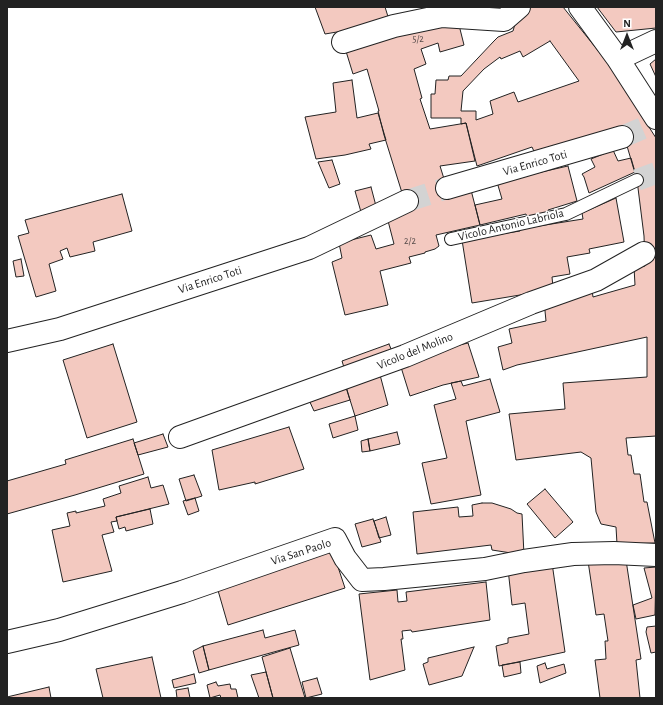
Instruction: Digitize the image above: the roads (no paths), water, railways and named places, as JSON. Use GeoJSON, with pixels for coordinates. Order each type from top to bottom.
{"type":"FeatureCollection","features":[{"type":"Feature","properties":{"kind":"street"},"geometry":{"type":"LineString","coordinates":[[343,42],[394,26],[442,16],[504,20],[519,7]]}},
{"type":"Feature","properties":{"kind":"street"},"geometry":{"type":"LineString","coordinates":[[580,7],[618,58],[653,122]]}},
{"type":"Feature","properties":{"kind":"street"},"geometry":{"type":"LineString","coordinates":[[618,58],[656,41]]}},
{"type":"Feature","properties":{"kind":"street","name":"Via Enrico Toti"},"geometry":{"type":"LineString","coordinates":[[447,188],[622,137]]}},
{"type":"Feature","properties":{"kind":"street","name":"Via Enrico Toti"},"geometry":{"type":"LineString","coordinates":[[7,342],[60,329],[309,248],[407,201]]}},
{"type":"Feature","properties":{"kind":"street","name":"Vicolo del Molino"},"geometry":{"type":"LineString","coordinates":[[180,437],[405,356],[531,303],[596,280],[644,252]]}},
{"type":"Feature","properties":{"kind":"street","name":"Via San Paolo"},"geometry":{"type":"LineString","coordinates":[[7,642],[58,630],[167,597],[335,539],[345,558],[362,580],[485,569],[524,561],[574,554],[614,553],[656,555]]}},
{"type":"Feature","properties":{"kind":"lane","name":"Vicolo Antonio Labriola"},"geometry":{"type":"LineString","coordinates":[[451,239],[566,214],[637,180]]}},
{"type":"Feature","properties":{"kind":"tunnel"},"geometry":{"type":"LineString","coordinates":[[622,137],[648,126]]}},
{"type":"Feature","properties":{"kind":"tunnel"},"geometry":{"type":"LineString","coordinates":[[637,180],[656,173]]}},
{"type":"Feature","properties":{"kind":"tunnel"},"geometry":{"type":"LineString","coordinates":[[407,201],[447,188]]}}]}
